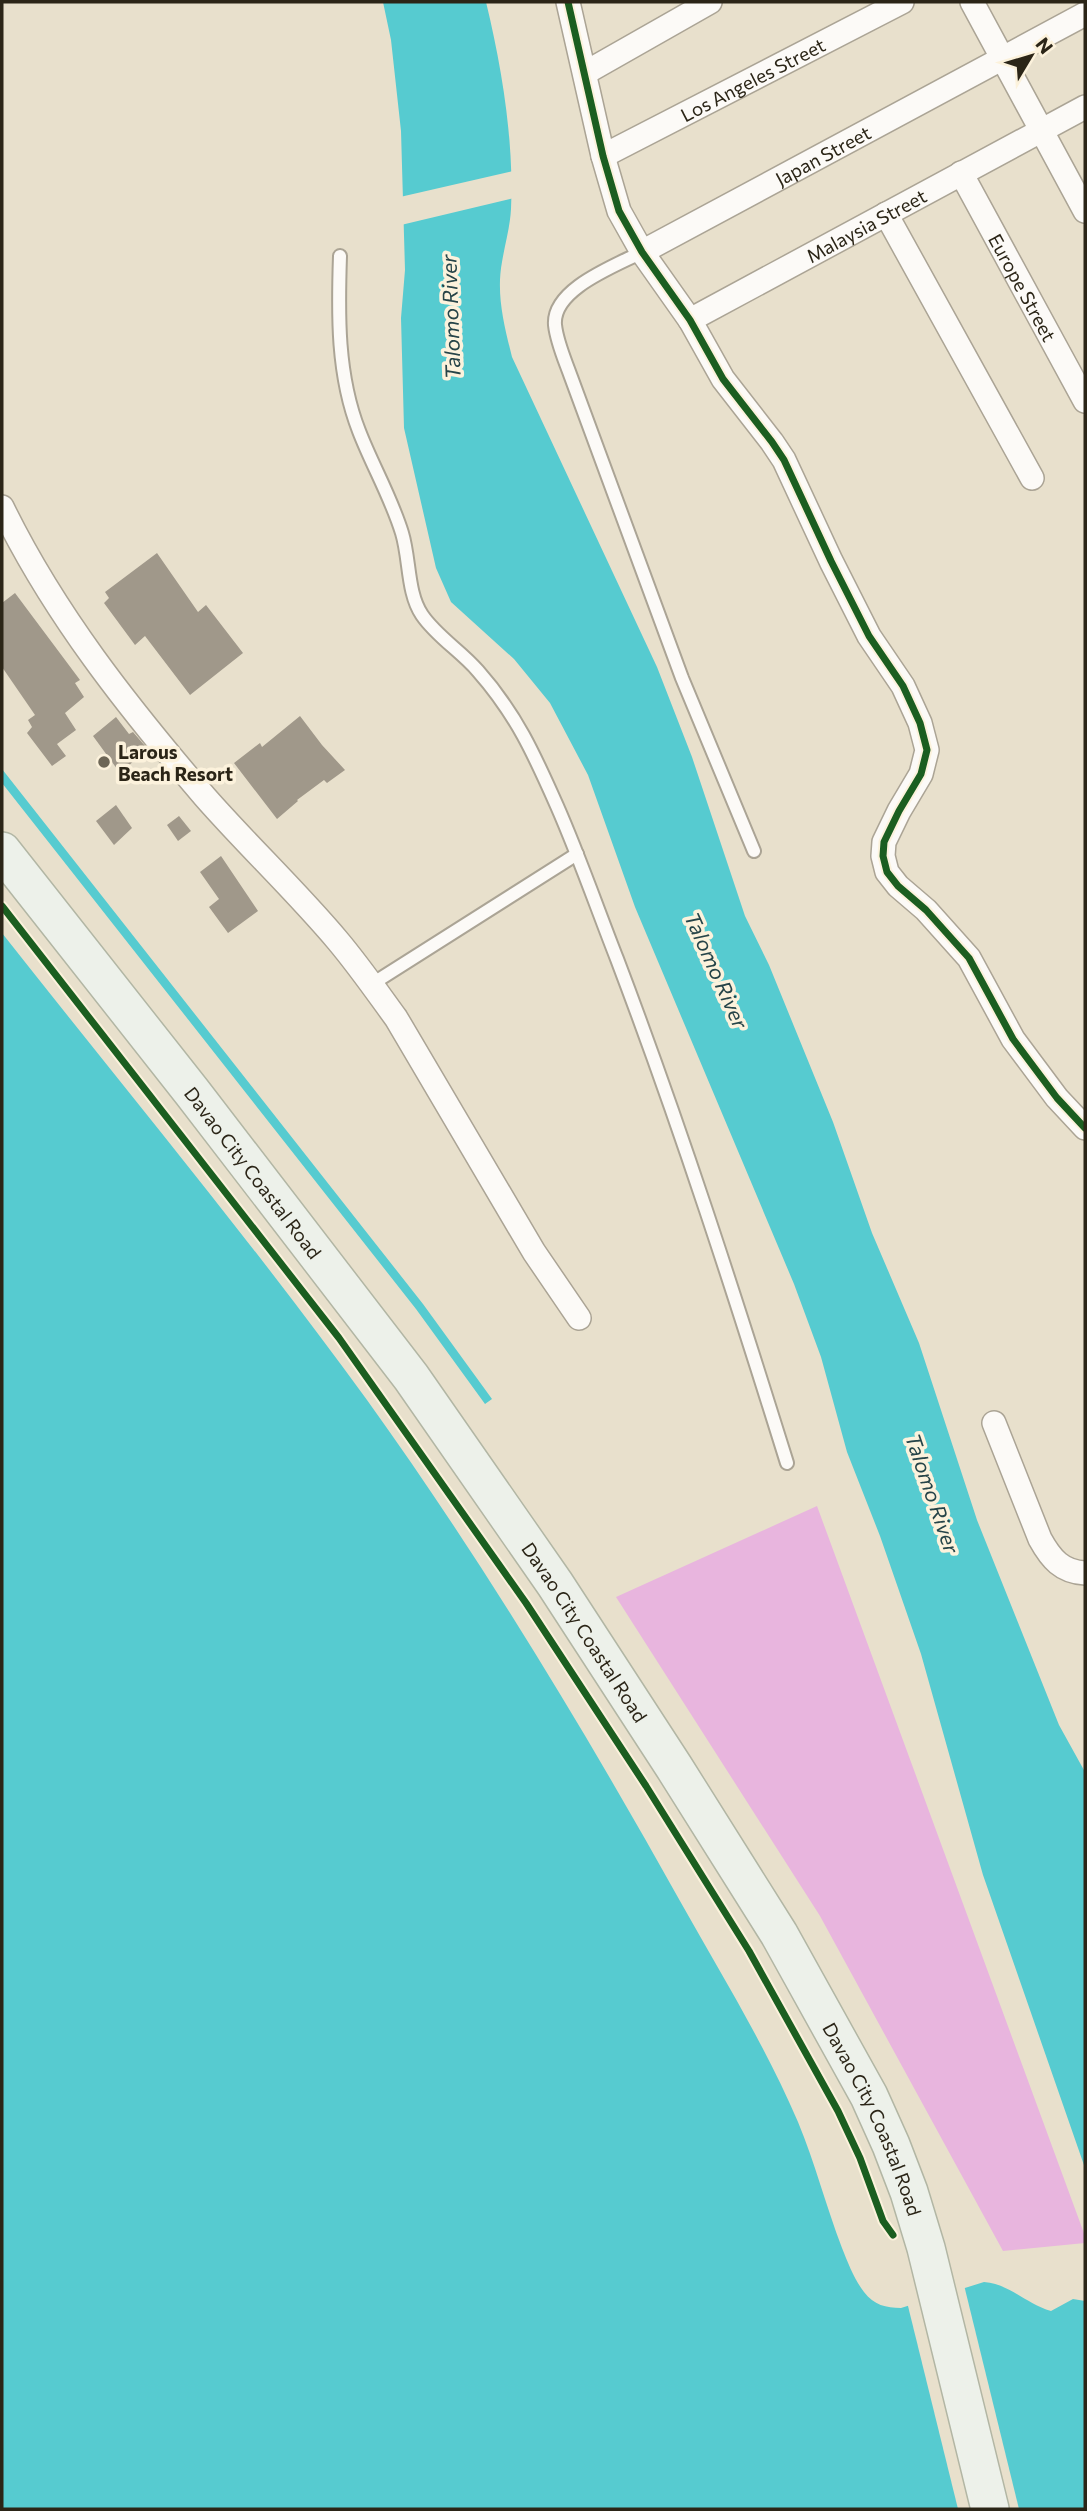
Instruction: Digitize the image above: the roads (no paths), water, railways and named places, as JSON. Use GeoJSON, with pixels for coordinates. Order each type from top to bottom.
{"type":"FeatureCollection","features":[{"type":"Feature","properties":{"kind":"main road","name":"Davao City Coastal Road"},"geometry":{"type":"LineString","coordinates":[[2,851],[366,1317],[555,1584],[737,1867],[832,2028],[891,2145],[926,2248],[990,2509]]}},
{"type":"Feature","properties":{"kind":"street"},"geometry":{"type":"LineString","coordinates":[[568,2],[603,156],[619,211],[642,252],[690,320],[723,379],[784,460],[862,623],[903,686],[920,723],[927,750],[922,774],[884,842],[883,856],[887,872],[969,958],[1013,1039],[1041,1078],[1085,1128]]}},
{"type":"Feature","properties":{"kind":"street"},"geometry":{"type":"LineString","coordinates":[[585,73],[710,2]]}},
{"type":"Feature","properties":{"kind":"street","name":"Los Angeles Street"},"geometry":{"type":"LineString","coordinates":[[603,156],[902,2]]}},
{"type":"Feature","properties":{"kind":"street"},"geometry":{"type":"LineString","coordinates":[[972,2],[1083,202]]}},
{"type":"Feature","properties":{"kind":"street","name":"Japan Street"},"geometry":{"type":"LineString","coordinates":[[642,252],[1085,14]]}},
{"type":"Feature","properties":{"kind":"street","name":"Malaysia Street"},"geometry":{"type":"LineString","coordinates":[[690,320],[1085,107]]}},
{"type":"Feature","properties":{"kind":"street","name":"Europe Street"},"geometry":{"type":"LineString","coordinates":[[961,173],[1085,401]]}},
{"type":"Feature","properties":{"kind":"street"},"geometry":{"type":"LineString","coordinates":[[886,214],[1031,478]]}},
{"type":"Feature","properties":{"kind":"street"},"geometry":{"type":"LineString","coordinates":[[2,507],[17,539],[63,617],[132,708],[205,797],[339,942],[372,984],[396,1018],[534,1252],[579,1318]]}},
{"type":"Feature","properties":{"kind":"street"},"geometry":{"type":"LineString","coordinates":[[994,1423],[1047,1552],[1065,1569],[1085,1573]]}},
{"type":"Feature","properties":{"kind":"lane"},"geometry":{"type":"LineString","coordinates":[[642,252],[567,295],[558,307],[555,322],[571,377],[682,678],[754,850]]}},
{"type":"Feature","properties":{"kind":"lane"},"geometry":{"type":"LineString","coordinates":[[341,256],[340,332],[346,388],[358,429],[394,506],[420,612],[434,630],[475,667],[502,698],[519,724],[577,854],[659,1069],[716,1233],[787,1462]]}},
{"type":"Feature","properties":{"kind":"lane"},"geometry":{"type":"LineString","coordinates":[[372,984],[577,854]]}},
{"type":"Feature","properties":{"kind":"water","name":"Talomo River"},"geometry":{"type":"Polygon","coordinates":[[[383,2],[486,2],[502,79],[511,157],[510,216],[500,274],[500,298],[512,357],[657,667],[692,757],[745,916],[769,965],[833,1122],[872,1233],[919,1343],[977,1520],[1059,1725],[1085,1772],[1085,2168],[983,1875],[921,1654],[847,1452],[821,1357],[794,1284],[635,907],[588,775],[550,703],[514,659],[451,602],[436,568],[404,428],[401,318],[405,270],[401,131],[391,40],[383,2]]]}},
{"type":"Feature","properties":{"kind":"water"},"geometry":{"type":"Polygon","coordinates":[[[2,769],[423,1304],[492,1399],[485,1404],[416,1309],[2,783],[2,769]]]}},
{"type":"Feature","properties":{"kind":"water"},"geometry":{"type":"Polygon","coordinates":[[[2,933],[323,1340],[410,1460],[531,1646],[607,1773],[757,2037],[798,2122],[842,2248],[864,2292],[881,2305],[901,2308],[984,2282],[1002,2286],[1051,2311],[1073,2299],[1085,2301],[1085,2509],[2,2509],[2,933]]]}},
{"type":"Feature","properties":{"kind":"place","name":"Larous Beach Resort"},"geometry":{"type":"Point","coordinates":[104,762]}}]}
